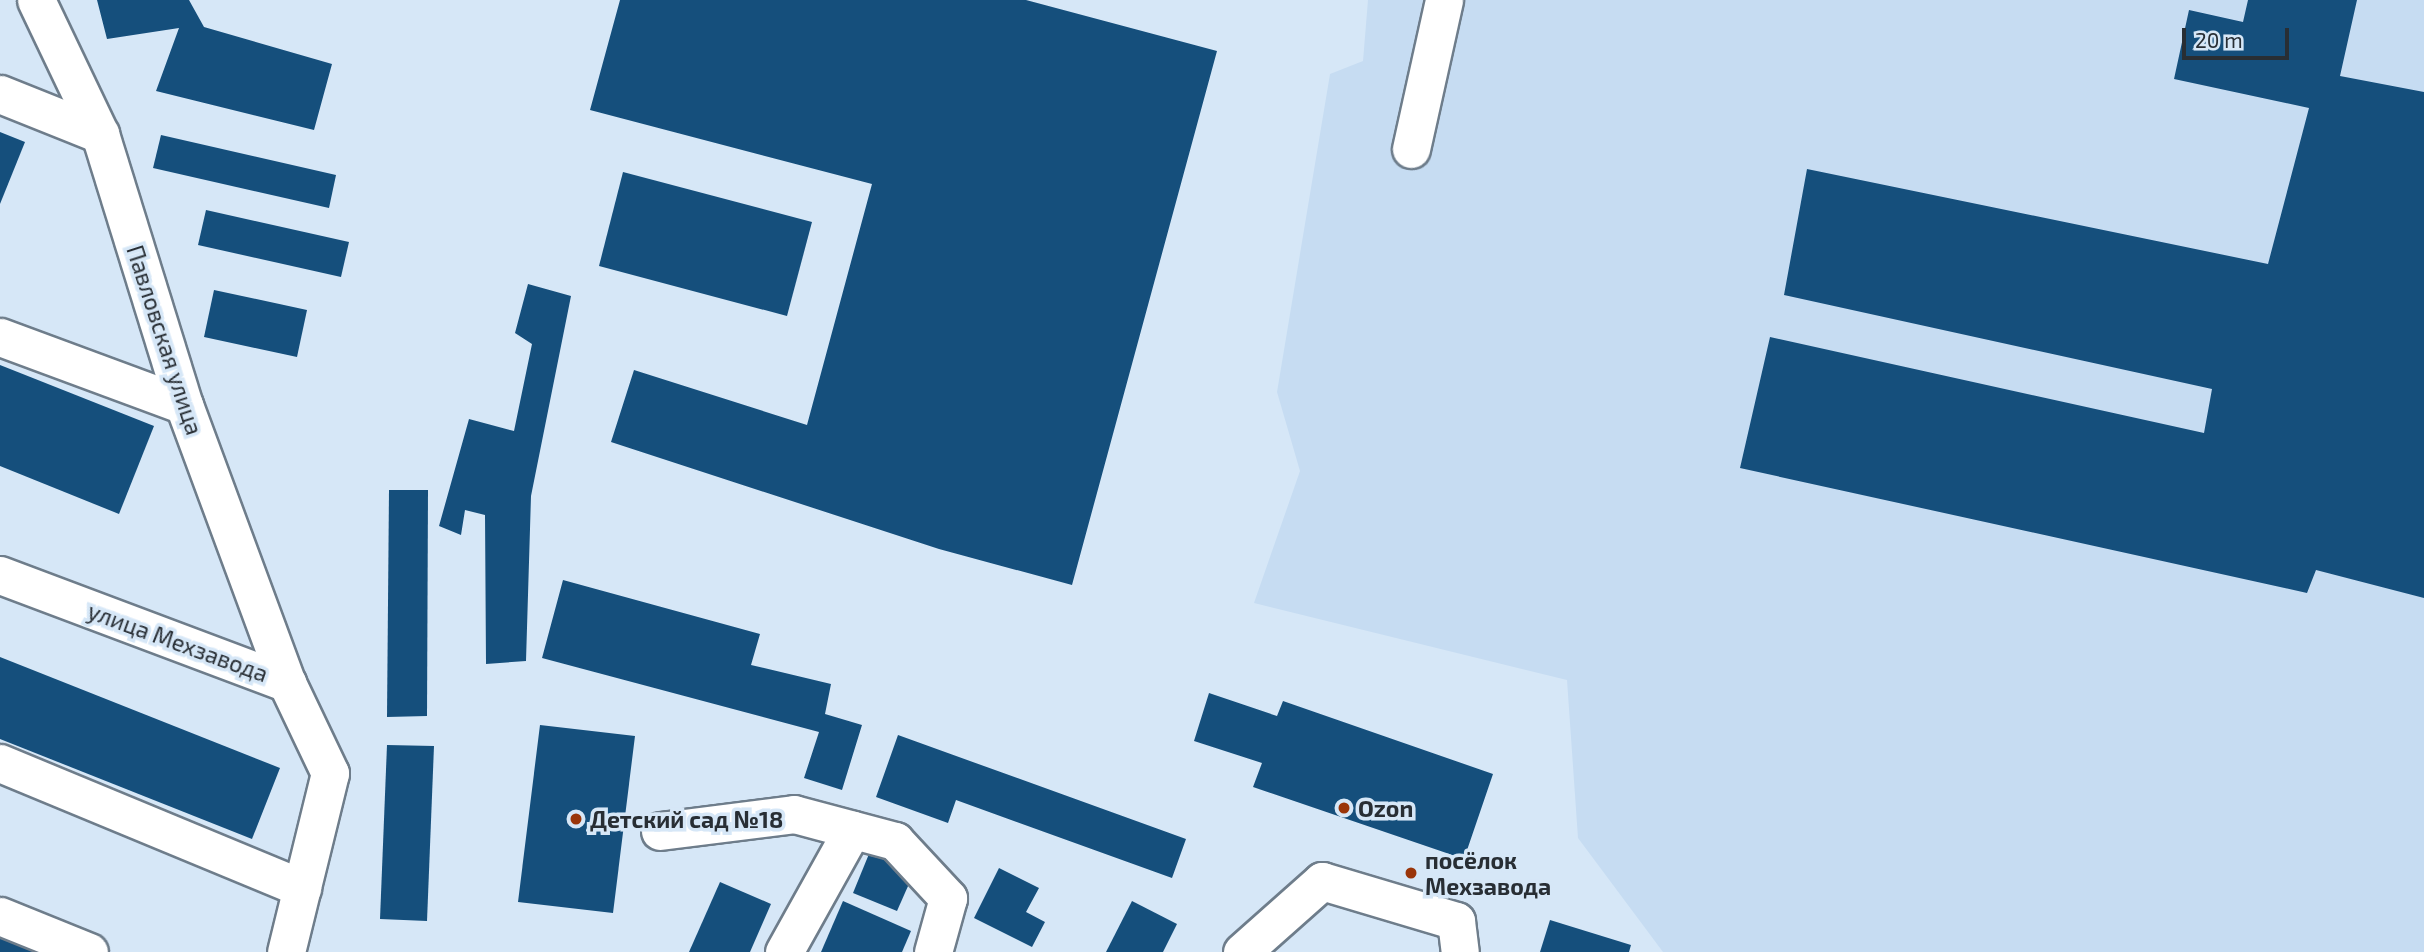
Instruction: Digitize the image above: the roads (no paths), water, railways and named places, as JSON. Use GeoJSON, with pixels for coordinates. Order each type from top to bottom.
{"type":"FeatureCollection","features":[{"type":"Feature","properties":{"kind":"street","name":"Павловская улица"},"geometry":{"type":"LineString","coordinates":[[37,0],[100,134],[184,405],[287,683]]}},
{"type":"Feature","properties":{"kind":"street"},"geometry":{"type":"LineString","coordinates":[[1411,149],[1444,0]]}},
{"type":"Feature","properties":{"kind":"street"},"geometry":{"type":"LineString","coordinates":[[0,94],[100,134]]}},
{"type":"Feature","properties":{"kind":"street"},"geometry":{"type":"LineString","coordinates":[[0,337],[184,405]]}},
{"type":"Feature","properties":{"kind":"street","name":"улица Мехзавода"},"geometry":{"type":"LineString","coordinates":[[0,575],[287,683],[330,773],[286,952]]}},
{"type":"Feature","properties":{"kind":"street"},"geometry":{"type":"LineString","coordinates":[[0,763],[302,888]]}},
{"type":"Feature","properties":{"kind":"street"},"geometry":{"type":"LineString","coordinates":[[660,831],[794,814],[895,841],[948,898],[933,952]]}},
{"type":"Feature","properties":{"kind":"street"},"geometry":{"type":"LineString","coordinates":[[785,952],[852,830]]}},
{"type":"Feature","properties":{"kind":"street"},"geometry":{"type":"LineString","coordinates":[[1242,952],[1322,881],[1456,921],[1460,952]]}},
{"type":"Feature","properties":{"kind":"street"},"geometry":{"type":"LineString","coordinates":[[0,916],[89,952]]}},
{"type":"Feature","properties":{"kind":"place","name":"Ozon"},"geometry":{"type":"Point","coordinates":[1344,808]}},
{"type":"Feature","properties":{"kind":"place","name":"Детский сад №18"},"geometry":{"type":"Point","coordinates":[576,819]}},
{"type":"Feature","properties":{"kind":"place","name":"посёлок Мехзавода"},"geometry":{"type":"Point","coordinates":[1411,873]}}]}
